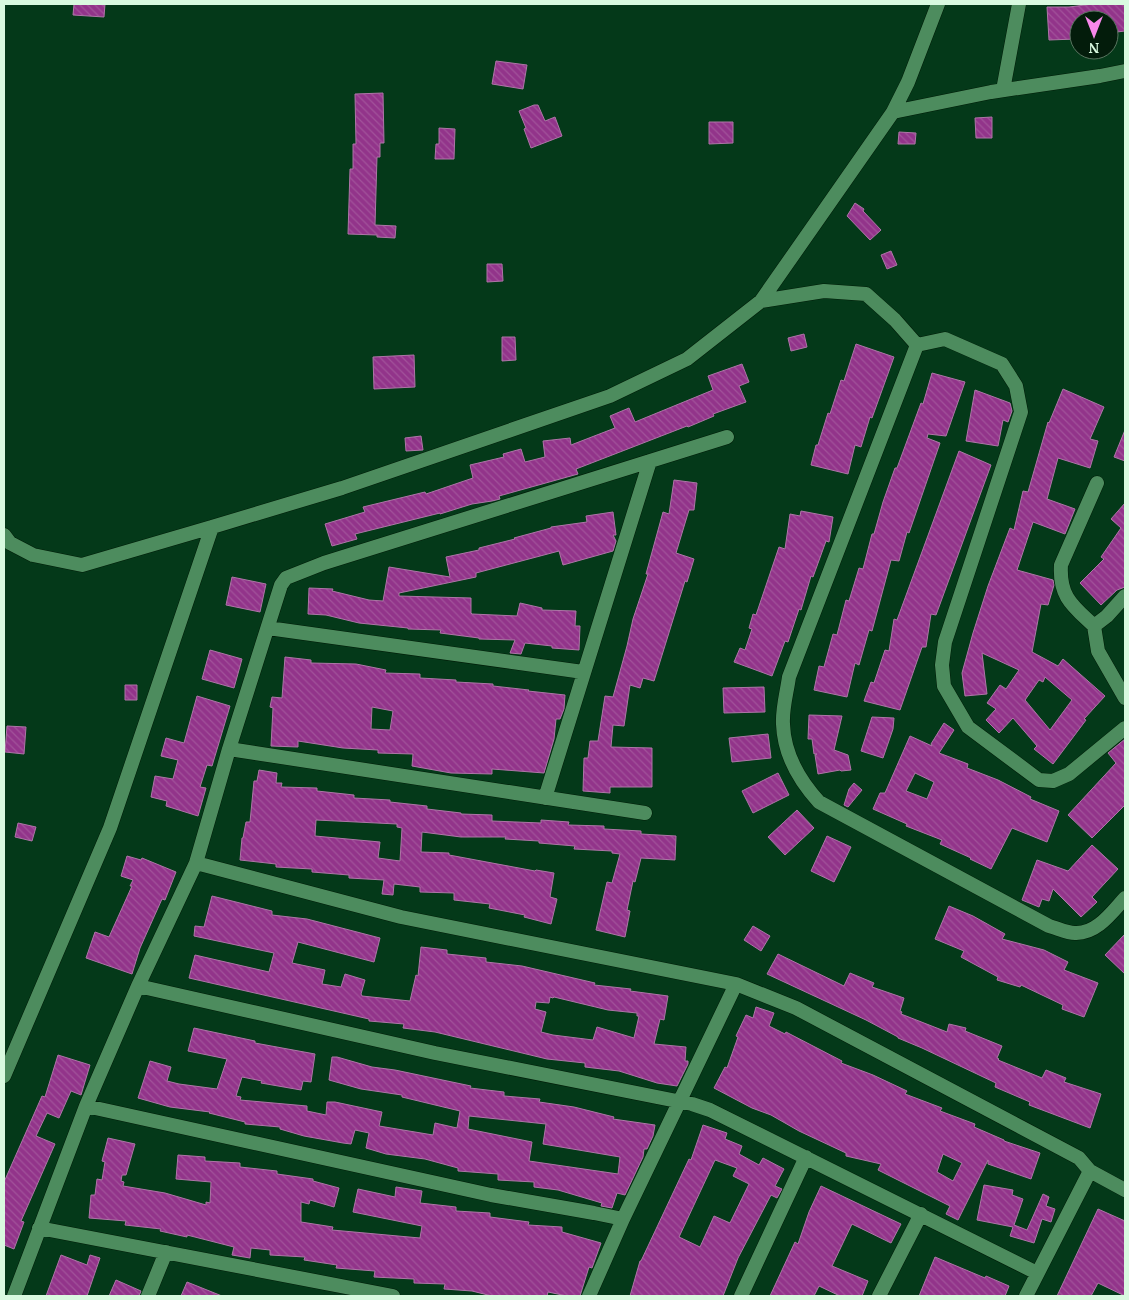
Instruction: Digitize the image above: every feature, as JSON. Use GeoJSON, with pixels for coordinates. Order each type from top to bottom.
{"type":"FeatureCollection","features":[{"type":"Feature","properties":{"kind":"street"},"geometry":{"type":"LineString","coordinates":[[4,535],[10,543],[34,555],[82,565],[342,488],[610,396],[687,359],[761,301],[893,112],[908,82],[938,4]]}},
{"type":"Feature","properties":{"kind":"street"},"geometry":{"type":"LineString","coordinates":[[1003,90],[1019,4]]}},
{"type":"Feature","properties":{"kind":"street"},"geometry":{"type":"LineString","coordinates":[[893,112],[1003,90],[1125,71]]}},
{"type":"Feature","properties":{"kind":"street"},"geometry":{"type":"LineString","coordinates":[[761,301],[824,291],[866,294],[895,320],[917,345]]}},
{"type":"Feature","properties":{"kind":"street"},"geometry":{"type":"LineString","coordinates":[[917,345],[945,339],[1002,364],[1016,386],[1020,412],[945,642],[942,665],[944,686],[968,727],[1039,780],[1053,781],[1069,774],[1125,728]]}},
{"type":"Feature","properties":{"kind":"street"},"geometry":{"type":"LineString","coordinates":[[917,345],[789,678],[783,723],[788,755],[803,784],[820,802],[1049,926],[1075,933],[1092,930],[1108,917],[1125,898]]}},
{"type":"Feature","properties":{"kind":"street"},"geometry":{"type":"LineString","coordinates":[[14,1296],[86,1106],[138,986],[196,863],[229,749],[282,585],[286,578],[727,437]]}},
{"type":"Feature","properties":{"kind":"street"},"geometry":{"type":"LineString","coordinates":[[545,798],[650,461]]}},
{"type":"Feature","properties":{"kind":"street"},"geometry":{"type":"LineString","coordinates":[[1097,483],[1060,565],[1060,578],[1063,591],[1069,602],[1094,626],[1098,651],[1125,698]]}},
{"type":"Feature","properties":{"kind":"street"},"geometry":{"type":"LineString","coordinates":[[4,1076],[110,828],[212,527]]}},
{"type":"Feature","properties":{"kind":"street"},"geometry":{"type":"LineString","coordinates":[[1094,626],[1107,616],[1125,596]]}},
{"type":"Feature","properties":{"kind":"street"},"geometry":{"type":"LineString","coordinates":[[268,628],[583,672]]}},
{"type":"Feature","properties":{"kind":"street"},"geometry":{"type":"LineString","coordinates":[[229,749],[645,813]]}},
{"type":"Feature","properties":{"kind":"street"},"geometry":{"type":"LineString","coordinates":[[196,863],[401,917],[736,984],[796,1008],[823,1022],[1079,1158],[1090,1171],[1125,1190]]}},
{"type":"Feature","properties":{"kind":"street"},"geometry":{"type":"LineString","coordinates":[[590,1296],[623,1220],[736,984]]}},
{"type":"Feature","properties":{"kind":"street"},"geometry":{"type":"LineString","coordinates":[[138,986],[435,1053],[680,1102],[710,1110],[1037,1274]]}},
{"type":"Feature","properties":{"kind":"street"},"geometry":{"type":"LineString","coordinates":[[86,1106],[491,1195],[623,1220]]}},
{"type":"Feature","properties":{"kind":"street"},"geometry":{"type":"LineString","coordinates":[[741,1296],[806,1157]]}},
{"type":"Feature","properties":{"kind":"street"},"geometry":{"type":"LineString","coordinates":[[1026,1296],[1090,1171]]}},
{"type":"Feature","properties":{"kind":"street"},"geometry":{"type":"LineString","coordinates":[[879,1296],[920,1214]]}},
{"type":"Feature","properties":{"kind":"street"},"geometry":{"type":"LineString","coordinates":[[39,1228],[393,1296]]}},
{"type":"Feature","properties":{"kind":"street"},"geometry":{"type":"LineString","coordinates":[[148,1296],[166,1252]]}},
{"type":"Feature","properties":{"kind":"building"},"geometry":{"type":"Polygon","coordinates":[[[74,4],[105,4],[104,17],[73,15],[74,4]]]}},
{"type":"Feature","properties":{"kind":"building"},"geometry":{"type":"Polygon","coordinates":[[[1093,4],[1125,4],[1125,31],[1119,32],[1119,10],[1069,10],[1069,39],[1049,40],[1047,7],[1093,4]]]}},
{"type":"Feature","properties":{"kind":"building"},"geometry":{"type":"Polygon","coordinates":[[[496,61],[527,65],[523,89],[492,84],[496,61]]]}},
{"type":"Feature","properties":{"kind":"building"},"geometry":{"type":"Polygon","coordinates":[[[383,93],[384,143],[380,143],[380,157],[377,157],[375,225],[396,226],[395,238],[348,234],[350,169],[353,169],[353,144],[356,144],[355,94],[383,93]]]}},
{"type":"Feature","properties":{"kind":"building"},"geometry":{"type":"Polygon","coordinates":[[[538,105],[545,121],[555,117],[562,136],[531,148],[519,111],[538,105]]]}},
{"type":"Feature","properties":{"kind":"building"},"geometry":{"type":"Polygon","coordinates":[[[992,117],[992,138],[976,138],[975,118],[992,117]]]}},
{"type":"Feature","properties":{"kind":"building"},"geometry":{"type":"Polygon","coordinates":[[[709,122],[733,122],[733,143],[709,144],[709,122]]]}},
{"type":"Feature","properties":{"kind":"building"},"geometry":{"type":"Polygon","coordinates":[[[439,128],[455,129],[454,159],[435,159],[436,144],[439,144],[439,128]]]}},
{"type":"Feature","properties":{"kind":"building"},"geometry":{"type":"Polygon","coordinates":[[[899,132],[916,133],[915,144],[898,144],[899,132]]]}},
{"type":"Feature","properties":{"kind":"building"},"geometry":{"type":"Polygon","coordinates":[[[855,203],[864,209],[863,211],[881,230],[870,240],[847,216],[855,203]]]}},
{"type":"Feature","properties":{"kind":"building"},"geometry":{"type":"Polygon","coordinates":[[[891,251],[897,265],[887,269],[881,255],[891,251]]]}},
{"type":"Feature","properties":{"kind":"building"},"geometry":{"type":"Polygon","coordinates":[[[487,264],[502,264],[503,281],[487,282],[487,264]]]}},
{"type":"Feature","properties":{"kind":"building"},"geometry":{"type":"Polygon","coordinates":[[[804,334],[807,347],[791,351],[788,338],[804,334]]]}},
{"type":"Feature","properties":{"kind":"building"},"geometry":{"type":"Polygon","coordinates":[[[502,337],[515,337],[516,360],[502,361],[502,337]]]}},
{"type":"Feature","properties":{"kind":"building"},"geometry":{"type":"Polygon","coordinates":[[[856,344],[894,357],[872,418],[870,417],[861,447],[855,445],[848,474],[811,465],[816,445],[818,445],[828,413],[830,414],[841,380],[844,381],[856,344]]]}},
{"type":"Feature","properties":{"kind":"building"},"geometry":{"type":"Polygon","coordinates":[[[414,355],[415,387],[374,389],[373,357],[414,355]]]}},
{"type":"Feature","properties":{"kind":"building"},"geometry":{"type":"Polygon","coordinates":[[[742,364],[749,382],[739,386],[746,402],[713,414],[714,416],[688,427],[576,469],[578,474],[499,496],[500,499],[472,504],[440,514],[355,534],[357,539],[332,546],[325,524],[365,512],[363,507],[425,492],[426,494],[473,478],[470,465],[504,457],[503,454],[521,449],[525,462],[545,457],[543,441],[570,438],[571,445],[615,428],[610,416],[629,408],[635,422],[713,390],[708,376],[742,364]]]}},
{"type":"Feature","properties":{"kind":"building"},"geometry":{"type":"Polygon","coordinates":[[[932,373],[965,382],[946,436],[928,434],[927,438],[940,443],[909,533],[907,532],[899,561],[891,560],[872,631],[869,630],[859,665],[855,663],[847,697],[814,690],[819,666],[824,667],[833,634],[837,635],[846,600],[849,601],[859,568],[863,569],[883,502],[921,403],[923,404],[932,373]]]}},
{"type":"Feature","properties":{"kind":"building"},"geometry":{"type":"Polygon","coordinates":[[[1063,389],[1104,407],[1090,439],[1098,441],[1090,468],[1058,458],[1047,499],[1075,509],[1065,534],[1033,522],[1017,570],[1053,580],[1054,585],[1048,605],[1041,604],[1032,652],[1058,666],[1063,659],[1105,696],[1084,719],[1086,720],[1053,764],[1034,749],[1037,746],[1013,718],[999,733],[986,720],[996,709],[987,703],[1000,685],[1006,689],[1019,670],[982,653],[987,694],[965,696],[962,673],[988,586],[1010,528],[1014,530],[1023,491],[1028,492],[1049,423],[1063,389]],[[1045,677],[1043,682],[1039,680],[1025,700],[1050,730],[1072,700],[1045,677]]]}},
{"type":"Feature","properties":{"kind":"building"},"geometry":{"type":"Polygon","coordinates":[[[975,390],[1010,403],[1012,411],[1008,422],[1003,420],[998,446],[966,441],[975,390]]]}},
{"type":"Feature","properties":{"kind":"building"},"geometry":{"type":"Polygon","coordinates":[[[1125,430],[1125,461],[1114,457],[1125,430]]]}},
{"type":"Feature","properties":{"kind":"building"},"geometry":{"type":"Polygon","coordinates":[[[421,436],[423,450],[406,451],[405,438],[421,436]]]}},
{"type":"Feature","properties":{"kind":"building"},"geometry":{"type":"Polygon","coordinates":[[[959,451],[991,465],[936,615],[931,614],[926,647],[922,647],[900,710],[864,701],[871,682],[874,683],[885,650],[889,651],[894,619],[897,620],[959,451]]]}},
{"type":"Feature","properties":{"kind":"building"},"geometry":{"type":"Polygon","coordinates":[[[674,480],[697,483],[694,510],[689,510],[676,553],[694,559],[687,582],[685,581],[654,681],[643,678],[640,688],[630,685],[624,726],[613,725],[611,747],[652,748],[652,787],[610,787],[610,793],[583,791],[584,758],[588,758],[590,741],[598,741],[605,696],[613,697],[633,619],[648,574],[646,574],[663,512],[669,514],[674,480]]]}},
{"type":"Feature","properties":{"kind":"building"},"geometry":{"type":"Polygon","coordinates":[[[1125,503],[1125,587],[1117,590],[1101,605],[1080,583],[1104,559],[1101,557],[1121,528],[1111,519],[1125,503]]]}},
{"type":"Feature","properties":{"kind":"building"},"geometry":{"type":"Polygon","coordinates":[[[801,511],[833,517],[829,542],[826,541],[813,577],[811,576],[801,610],[799,609],[788,642],[785,641],[772,676],[734,662],[740,648],[745,650],[752,629],[749,628],[753,614],[756,615],[779,547],[785,549],[790,514],[800,516],[801,511]]]}},
{"type":"Feature","properties":{"kind":"building"},"geometry":{"type":"Polygon","coordinates":[[[613,512],[616,535],[613,535],[616,541],[613,551],[563,565],[559,551],[476,573],[476,577],[399,593],[399,596],[471,598],[472,614],[517,616],[520,603],[542,608],[542,610],[576,611],[575,626],[580,626],[579,650],[525,643],[521,654],[510,653],[515,640],[479,639],[440,633],[441,630],[408,629],[359,623],[326,615],[308,614],[309,588],[333,589],[332,591],[369,600],[383,601],[389,567],[450,577],[446,557],[479,550],[479,548],[551,527],[587,522],[586,516],[613,512]]]}},
{"type":"Feature","properties":{"kind":"building"},"geometry":{"type":"Polygon","coordinates":[[[232,577],[266,584],[260,612],[226,605],[232,577]]]}},
{"type":"Feature","properties":{"kind":"building"},"geometry":{"type":"Polygon","coordinates":[[[210,650],[242,659],[234,688],[202,679],[210,650]]]}},
{"type":"Feature","properties":{"kind":"building"},"geometry":{"type":"Polygon","coordinates":[[[285,657],[311,660],[311,663],[356,664],[386,670],[385,673],[420,674],[420,678],[493,684],[493,686],[565,695],[564,709],[560,719],[556,719],[554,739],[544,773],[492,769],[492,774],[451,773],[412,766],[413,754],[378,753],[378,750],[343,748],[298,741],[298,747],[271,746],[273,708],[270,707],[272,697],[282,698],[285,657]],[[372,707],[371,729],[390,730],[393,711],[372,707]]]}},
{"type":"Feature","properties":{"kind":"building"},"geometry":{"type":"Polygon","coordinates":[[[125,685],[137,685],[137,700],[125,700],[125,685]]]}},
{"type":"Feature","properties":{"kind":"building"},"geometry":{"type":"Polygon","coordinates":[[[764,687],[765,712],[724,713],[723,688],[764,687]]]}},
{"type":"Feature","properties":{"kind":"building"},"geometry":{"type":"Polygon","coordinates":[[[197,696],[230,706],[212,766],[207,765],[200,787],[206,788],[198,816],[166,806],[167,801],[151,797],[155,776],[173,779],[178,760],[161,756],[166,738],[184,743],[197,696]]]}},
{"type":"Feature","properties":{"kind":"building"},"geometry":{"type":"Polygon","coordinates":[[[809,715],[842,716],[834,750],[848,755],[851,770],[818,774],[815,755],[817,754],[814,754],[812,739],[808,739],[809,715]]]}},
{"type":"Feature","properties":{"kind":"building"},"geometry":{"type":"Polygon","coordinates":[[[872,717],[894,718],[893,729],[883,758],[861,751],[872,717]]]}},
{"type":"Feature","properties":{"kind":"building"},"geometry":{"type":"Polygon","coordinates":[[[944,723],[954,730],[939,753],[968,764],[967,768],[998,780],[1031,797],[1030,799],[1059,811],[1047,842],[1012,828],[991,869],[940,844],[942,840],[906,826],[907,824],[873,809],[880,793],[885,793],[910,736],[932,746],[931,744],[944,723]],[[915,773],[906,791],[927,799],[934,782],[915,773]]]}},
{"type":"Feature","properties":{"kind":"building"},"geometry":{"type":"Polygon","coordinates":[[[7,726],[26,727],[24,754],[5,752],[7,726]]]}},
{"type":"Feature","properties":{"kind":"building"},"geometry":{"type":"Polygon","coordinates":[[[768,734],[771,758],[732,762],[729,738],[768,734]]]}},
{"type":"Feature","properties":{"kind":"building"},"geometry":{"type":"Polygon","coordinates":[[[1125,739],[1125,805],[1092,838],[1068,815],[1116,763],[1108,753],[1125,739]]]}},
{"type":"Feature","properties":{"kind":"building"},"geometry":{"type":"Polygon","coordinates":[[[259,770],[277,773],[276,783],[282,783],[281,787],[317,788],[317,791],[354,795],[354,798],[390,800],[390,802],[427,806],[427,809],[461,814],[492,815],[492,821],[541,823],[541,820],[569,822],[568,825],[604,826],[604,829],[641,831],[641,834],[676,836],[675,860],[641,858],[635,882],[633,881],[627,910],[630,911],[625,937],[596,930],[607,882],[612,883],[620,854],[612,853],[612,851],[574,849],[575,846],[505,839],[506,837],[461,837],[422,832],[421,852],[449,853],[449,855],[554,873],[550,897],[557,899],[551,924],[524,917],[525,915],[489,908],[490,904],[454,900],[454,893],[420,892],[420,887],[394,884],[393,895],[382,894],[384,880],[349,878],[349,875],[312,872],[312,869],[276,867],[276,864],[240,860],[246,822],[250,822],[254,781],[257,781],[259,770]],[[316,820],[315,836],[380,842],[378,858],[400,861],[402,828],[397,827],[397,824],[316,820]]]}},
{"type":"Feature","properties":{"kind":"building"},"geometry":{"type":"Polygon","coordinates":[[[778,773],[789,795],[753,813],[742,791],[778,773]]]}},
{"type":"Feature","properties":{"kind":"building"},"geometry":{"type":"Polygon","coordinates":[[[854,783],[862,790],[848,807],[844,805],[849,789],[854,783]]]}},
{"type":"Feature","properties":{"kind":"building"},"geometry":{"type":"Polygon","coordinates":[[[797,810],[814,828],[785,855],[768,837],[797,810]]]}},
{"type":"Feature","properties":{"kind":"building"},"geometry":{"type":"Polygon","coordinates":[[[18,823],[36,827],[32,841],[15,837],[18,823]]]}},
{"type":"Feature","properties":{"kind":"building"},"geometry":{"type":"Polygon","coordinates":[[[827,836],[851,847],[834,882],[811,871],[827,836]]]}},
{"type":"Feature","properties":{"kind":"building"},"geometry":{"type":"Polygon","coordinates":[[[1092,845],[1118,869],[1092,897],[1097,902],[1081,917],[1053,889],[1049,901],[1042,899],[1039,907],[1022,900],[1037,860],[1068,871],[1092,845]]]}},
{"type":"Feature","properties":{"kind":"building"},"geometry":{"type":"Polygon","coordinates":[[[127,856],[141,860],[142,858],[176,872],[165,900],[162,899],[140,948],[132,974],[86,958],[95,932],[109,937],[132,886],[130,886],[133,880],[121,876],[127,856]]]}},
{"type":"Feature","properties":{"kind":"building"},"geometry":{"type":"Polygon","coordinates":[[[212,896],[272,911],[272,915],[307,919],[380,938],[374,962],[298,942],[292,963],[325,970],[322,984],[341,987],[345,974],[365,980],[362,996],[410,1001],[416,975],[418,976],[421,947],[447,950],[447,954],[486,958],[486,962],[522,966],[595,983],[594,985],[668,996],[664,1020],[660,1019],[654,1044],[686,1047],[685,1061],[688,1061],[688,1064],[677,1086],[657,1083],[619,1071],[585,1067],[585,1063],[547,1059],[435,1032],[403,1028],[404,1024],[369,1021],[369,1019],[189,978],[195,955],[269,972],[274,953],[194,936],[195,926],[204,927],[212,896]],[[550,997],[549,1003],[536,1002],[535,1009],[546,1012],[541,1032],[593,1040],[597,1027],[634,1038],[639,1016],[637,1016],[637,1013],[608,1010],[550,997]]]}},
{"type":"Feature","properties":{"kind":"building"},"geometry":{"type":"Polygon","coordinates":[[[949,906],[973,916],[1005,934],[1002,939],[1044,950],[1068,962],[1064,970],[1098,983],[1084,1017],[1062,1009],[1063,1005],[1021,985],[1020,987],[997,980],[998,977],[961,957],[964,951],[935,939],[949,906]]]}},
{"type":"Feature","properties":{"kind":"building"},"geometry":{"type":"Polygon","coordinates":[[[753,926],[770,936],[761,951],[744,940],[753,926]]]}},
{"type":"Feature","properties":{"kind":"building"},"geometry":{"type":"Polygon","coordinates":[[[1125,934],[1125,974],[1105,955],[1125,934]]]}},
{"type":"Feature","properties":{"kind":"building"},"geometry":{"type":"Polygon","coordinates":[[[778,954],[844,986],[850,973],[874,983],[872,987],[904,998],[900,1011],[902,1012],[901,1014],[947,1032],[949,1024],[966,1028],[965,1031],[1002,1046],[997,1058],[998,1060],[1042,1078],[1046,1070],[1066,1078],[1064,1082],[1101,1094],[1090,1128],[1029,1105],[1030,1102],[995,1087],[996,1083],[767,974],[778,954]]]}},
{"type":"Feature","properties":{"kind":"building"},"geometry":{"type":"Polygon","coordinates":[[[756,1007],[774,1013],[769,1026],[785,1034],[786,1032],[842,1061],[841,1063],[907,1091],[905,1094],[942,1108],[940,1111],[975,1124],[974,1127],[1004,1141],[1040,1153],[1031,1179],[988,1164],[988,1160],[958,1220],[946,1214],[950,1206],[878,1170],[881,1164],[846,1156],[846,1153],[714,1088],[725,1067],[727,1068],[738,1037],[736,1036],[746,1015],[753,1018],[756,1007]],[[943,1154],[937,1172],[953,1181],[962,1163],[943,1154]]]}},
{"type":"Feature","properties":{"kind":"building"},"geometry":{"type":"Polygon","coordinates":[[[194,1028],[255,1041],[255,1043],[315,1054],[311,1082],[303,1081],[301,1090],[261,1083],[262,1081],[242,1077],[236,1096],[241,1097],[240,1100],[307,1106],[307,1111],[326,1115],[327,1102],[335,1102],[382,1112],[379,1126],[433,1135],[435,1123],[457,1128],[460,1111],[402,1097],[402,1095],[361,1089],[329,1080],[332,1057],[372,1067],[471,1086],[470,1088],[504,1092],[504,1096],[540,1099],[539,1102],[574,1107],[614,1117],[613,1119],[655,1125],[653,1136],[647,1149],[644,1149],[643,1157],[625,1195],[617,1193],[612,1208],[601,1206],[602,1203],[558,1190],[534,1187],[534,1182],[498,1180],[498,1174],[458,1171],[458,1168],[425,1159],[386,1154],[366,1148],[369,1133],[355,1130],[351,1144],[343,1143],[304,1136],[280,1129],[280,1127],[245,1124],[245,1122],[210,1112],[170,1107],[138,1098],[150,1061],[171,1067],[167,1081],[217,1089],[227,1059],[188,1051],[194,1028]],[[469,1116],[468,1129],[532,1142],[529,1161],[618,1174],[620,1157],[543,1144],[546,1124],[469,1116]]]}},
{"type":"Feature","properties":{"kind":"building"},"geometry":{"type":"Polygon","coordinates":[[[58,1055],[90,1065],[81,1095],[71,1091],[59,1118],[47,1113],[36,1136],[55,1144],[21,1221],[24,1222],[14,1249],[4,1245],[4,1182],[42,1096],[45,1097],[58,1055]]]}},
{"type":"Feature","properties":{"kind":"building"},"geometry":{"type":"Polygon","coordinates":[[[703,1125],[727,1133],[725,1139],[742,1146],[739,1154],[759,1165],[763,1158],[784,1169],[775,1186],[782,1189],[777,1198],[771,1195],[738,1258],[723,1296],[630,1296],[640,1261],[689,1159],[691,1160],[703,1125]],[[715,1160],[679,1237],[700,1247],[714,1216],[730,1223],[749,1184],[733,1176],[737,1168],[715,1160]]]}},
{"type":"Feature","properties":{"kind":"building"},"geometry":{"type":"Polygon","coordinates":[[[108,1138],[135,1144],[126,1175],[122,1175],[121,1181],[124,1182],[123,1186],[165,1193],[206,1205],[206,1202],[210,1203],[211,1182],[176,1179],[178,1155],[205,1157],[205,1161],[240,1163],[240,1167],[277,1171],[277,1174],[313,1179],[313,1181],[339,1188],[334,1207],[310,1200],[309,1204],[301,1202],[301,1222],[333,1227],[332,1230],[420,1238],[422,1226],[353,1212],[358,1189],[395,1197],[396,1187],[422,1191],[420,1203],[456,1207],[456,1211],[490,1213],[490,1217],[529,1222],[528,1225],[562,1227],[562,1232],[601,1243],[592,1268],[589,1267],[580,1296],[567,1296],[548,1292],[547,1296],[492,1296],[472,1291],[444,1289],[445,1284],[414,1283],[414,1279],[374,1277],[375,1271],[336,1268],[337,1265],[304,1260],[305,1257],[270,1255],[270,1250],[251,1248],[250,1258],[232,1255],[234,1247],[187,1235],[187,1237],[160,1231],[161,1229],[125,1225],[126,1221],[89,1218],[91,1195],[95,1195],[97,1179],[102,1180],[105,1162],[102,1161],[108,1138]]]}},
{"type":"Feature","properties":{"kind":"building"},"geometry":{"type":"Polygon","coordinates":[[[984,1185],[1013,1190],[1012,1195],[1023,1199],[1014,1225],[1027,1230],[1043,1194],[1049,1197],[1046,1206],[1055,1209],[1051,1222],[1042,1219],[1034,1243],[1010,1236],[1013,1227],[977,1220],[984,1185]]]}},
{"type":"Feature","properties":{"kind":"building"},"geometry":{"type":"Polygon","coordinates":[[[821,1186],[901,1224],[891,1243],[852,1224],[832,1266],[868,1281],[862,1296],[840,1296],[819,1286],[814,1296],[770,1296],[795,1242],[798,1244],[809,1212],[821,1186]]]}},
{"type":"Feature","properties":{"kind":"building"},"geometry":{"type":"Polygon","coordinates":[[[1098,1209],[1125,1221],[1125,1296],[1098,1283],[1091,1296],[1057,1296],[1098,1209]]]}},
{"type":"Feature","properties":{"kind":"building"},"geometry":{"type":"Polygon","coordinates":[[[61,1255],[87,1265],[90,1255],[100,1258],[87,1296],[46,1296],[61,1255]]]}},
{"type":"Feature","properties":{"kind":"building"},"geometry":{"type":"Polygon","coordinates":[[[935,1257],[1009,1286],[1005,1296],[919,1296],[935,1257]]]}},
{"type":"Feature","properties":{"kind":"building"},"geometry":{"type":"Polygon","coordinates":[[[116,1280],[141,1291],[139,1296],[109,1296],[116,1280]]]}},
{"type":"Feature","properties":{"kind":"building"},"geometry":{"type":"Polygon","coordinates":[[[187,1282],[222,1296],[181,1296],[187,1282]]]}}]}
